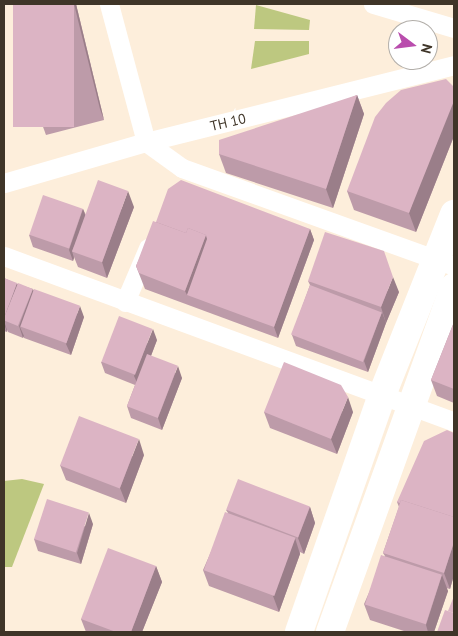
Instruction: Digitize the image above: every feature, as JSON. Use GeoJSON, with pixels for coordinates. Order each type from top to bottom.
{"type":"FeatureCollection","features":[{"type":"Feature","properties":{"kind":"highway"},"geometry":{"type":"LineString","coordinates":[[298,632],[382,395],[445,262],[454,214]]}},
{"type":"Feature","properties":{"kind":"highway"},"geometry":{"type":"LineString","coordinates":[[330,632],[409,406],[454,287]]}},
{"type":"Feature","properties":{"kind":"street"},"geometry":{"type":"LineString","coordinates":[[109,4],[146,142],[182,168],[445,262]]}},
{"type":"Feature","properties":{"kind":"street"},"geometry":{"type":"LineString","coordinates":[[373,4],[454,28]]}},
{"type":"Feature","properties":{"kind":"street","name":"TH 10"},"geometry":{"type":"LineString","coordinates":[[4,183],[146,142],[454,65]]}},
{"type":"Feature","properties":{"kind":"street"},"geometry":{"type":"LineString","coordinates":[[174,186],[182,168]]}},
{"type":"Feature","properties":{"kind":"street"},"geometry":{"type":"LineString","coordinates":[[125,302],[155,231]]}},
{"type":"Feature","properties":{"kind":"street"},"geometry":{"type":"LineString","coordinates":[[4,256],[454,422]]}},
{"type":"Feature","properties":{"kind":"green space"},"geometry":{"type":"Polygon","coordinates":[[[256,5],[310,20],[309,30],[254,29],[256,5]]]}},
{"type":"Feature","properties":{"kind":"green space"},"geometry":{"type":"Polygon","coordinates":[[[255,41],[309,41],[309,54],[251,69],[255,41]]]}},
{"type":"Feature","properties":{"kind":"green space"},"geometry":{"type":"Polygon","coordinates":[[[22,479],[44,484],[12,567],[4,567],[4,481],[22,479]]]}},
{"type":"Feature","properties":{"kind":"building"},"geometry":{"type":"Polygon","coordinates":[[[13,4],[74,4],[74,127],[13,127],[13,4]]]}},
{"type":"Feature","properties":{"kind":"building"},"geometry":{"type":"Polygon","coordinates":[[[446,79],[453,86],[454,101],[409,213],[347,191],[375,117],[386,103],[401,90],[446,79]]]}},
{"type":"Feature","properties":{"kind":"building"},"geometry":{"type":"Polygon","coordinates":[[[357,95],[326,189],[219,154],[219,140],[357,95]]]}},
{"type":"Feature","properties":{"kind":"building"},"geometry":{"type":"Polygon","coordinates":[[[98,180],[128,191],[102,262],[72,251],[98,180]]]}},
{"type":"Feature","properties":{"kind":"building"},"geometry":{"type":"Polygon","coordinates":[[[181,180],[310,229],[274,327],[187,295],[207,239],[206,235],[188,228],[186,233],[156,222],[168,189],[181,180]]]}},
{"type":"Feature","properties":{"kind":"building"},"geometry":{"type":"Polygon","coordinates":[[[43,195],[83,209],[69,248],[29,235],[43,195]]]}},
{"type":"Feature","properties":{"kind":"building"},"geometry":{"type":"Polygon","coordinates":[[[153,221],[186,233],[188,228],[206,235],[185,291],[139,273],[136,266],[153,221]]]}},
{"type":"Feature","properties":{"kind":"building"},"geometry":{"type":"Polygon","coordinates":[[[325,232],[384,251],[393,277],[381,307],[308,281],[325,232]]]}},
{"type":"Feature","properties":{"kind":"building"},"geometry":{"type":"Polygon","coordinates":[[[4,278],[17,283],[4,318],[4,278]]]}},
{"type":"Feature","properties":{"kind":"building"},"geometry":{"type":"Polygon","coordinates":[[[18,283],[33,289],[18,326],[4,320],[4,318],[18,283]]]}},
{"type":"Feature","properties":{"kind":"building"},"geometry":{"type":"Polygon","coordinates":[[[310,285],[382,313],[363,362],[291,334],[310,285]]]}},
{"type":"Feature","properties":{"kind":"building"},"geometry":{"type":"Polygon","coordinates":[[[34,289],[80,306],[66,343],[20,327],[34,289]]]}},
{"type":"Feature","properties":{"kind":"building"},"geometry":{"type":"Polygon","coordinates":[[[119,316],[153,329],[135,375],[101,362],[119,316]]]}},
{"type":"Feature","properties":{"kind":"building"},"geometry":{"type":"Polygon","coordinates":[[[454,322],[454,389],[431,380],[454,322]]]}},
{"type":"Feature","properties":{"kind":"building"},"geometry":{"type":"Polygon","coordinates":[[[147,354],[178,366],[158,418],[127,406],[147,354]]]}},
{"type":"Feature","properties":{"kind":"building"},"geometry":{"type":"Polygon","coordinates":[[[284,362],[341,385],[348,397],[331,439],[264,412],[284,362]]]}},
{"type":"Feature","properties":{"kind":"building"},"geometry":{"type":"Polygon","coordinates":[[[79,416],[139,439],[120,488],[60,465],[79,416]]]}},
{"type":"Feature","properties":{"kind":"building"},"geometry":{"type":"Polygon","coordinates":[[[447,430],[454,433],[454,517],[401,500],[400,503],[397,502],[424,441],[447,430]]]}},
{"type":"Feature","properties":{"kind":"building"},"geometry":{"type":"Polygon","coordinates":[[[238,479],[310,507],[298,537],[226,510],[238,479]]]}},
{"type":"Feature","properties":{"kind":"building"},"geometry":{"type":"Polygon","coordinates":[[[47,499],[89,513],[76,553],[34,539],[47,499]]]}},
{"type":"Feature","properties":{"kind":"building"},"geometry":{"type":"Polygon","coordinates":[[[401,500],[454,517],[454,542],[444,573],[383,553],[401,500]]]}},
{"type":"Feature","properties":{"kind":"building"},"geometry":{"type":"Polygon","coordinates":[[[225,512],[295,538],[274,596],[204,570],[225,512]]]}},
{"type":"Feature","properties":{"kind":"building"},"geometry":{"type":"Polygon","coordinates":[[[108,548],[156,566],[131,632],[116,632],[81,619],[108,548]]]}},
{"type":"Feature","properties":{"kind":"building"},"geometry":{"type":"Polygon","coordinates":[[[381,555],[442,575],[426,624],[365,604],[381,555]]]}},
{"type":"Feature","properties":{"kind":"building"},"geometry":{"type":"Polygon","coordinates":[[[454,596],[454,613],[448,611],[454,596]]]}},
{"type":"Feature","properties":{"kind":"building"},"geometry":{"type":"Polygon","coordinates":[[[445,610],[454,613],[454,632],[437,632],[445,610]]]}}]}
